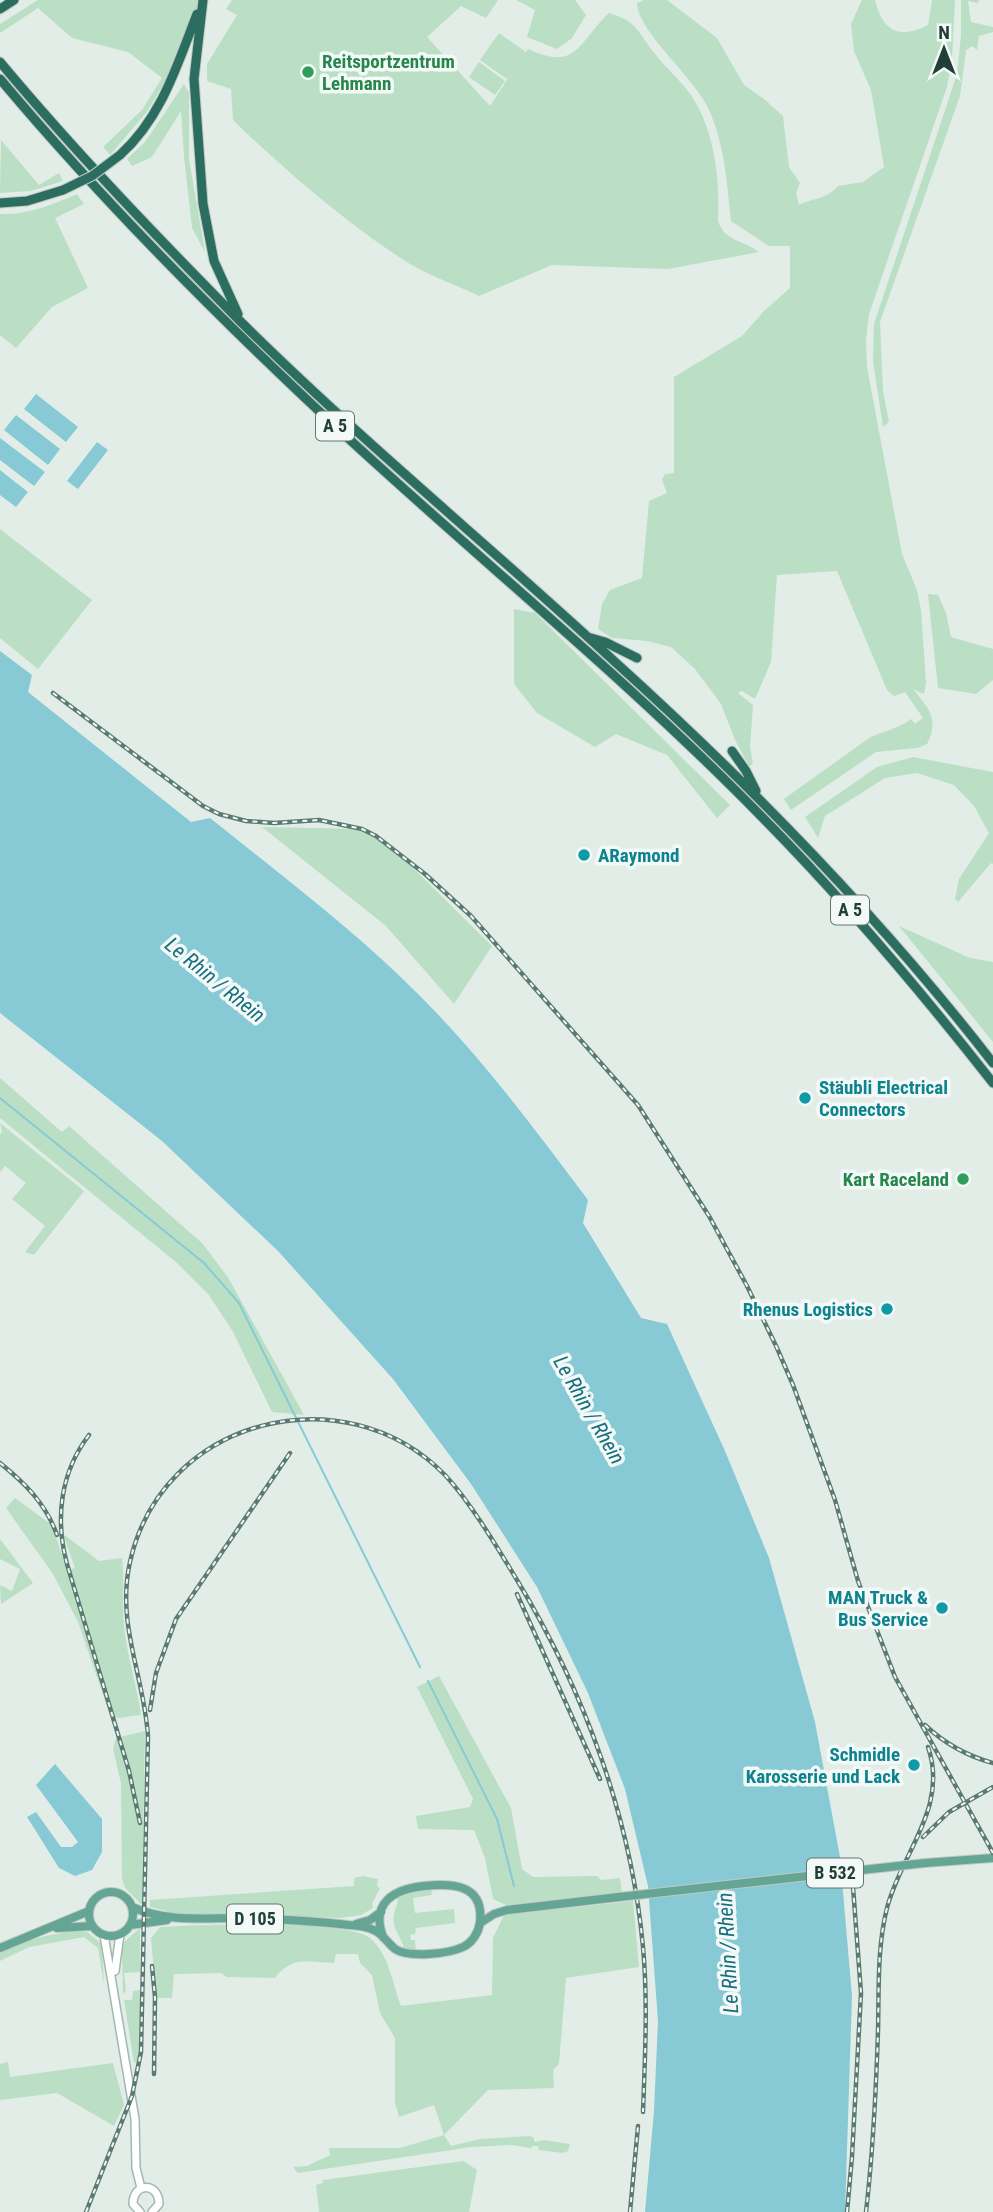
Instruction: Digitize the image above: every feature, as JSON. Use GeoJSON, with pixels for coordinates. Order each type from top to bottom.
{"type":"FeatureCollection","features":[{"type":"Feature","properties":{"kind":"highway"},"geometry":{"type":"LineString","coordinates":[[0,9],[15,0]]}},
{"type":"Feature","properties":{"kind":"highway"},"geometry":{"type":"LineString","coordinates":[[203,0],[196,50],[195,96],[203,204],[208,240],[220,276],[241,322]]}},
{"type":"Feature","properties":{"kind":"highway"},"geometry":{"type":"LineString","coordinates":[[0,203],[27,201],[63,190],[92,176],[120,155],[139,135],[163,99],[203,0]]}},
{"type":"Feature","properties":{"kind":"highway","name":"A 5"},"geometry":{"type":"LineString","coordinates":[[0,62],[107,183],[241,322],[662,704],[760,799],[836,876],[919,970],[993,1063]]}},
{"type":"Feature","properties":{"kind":"highway","name":"A 5"},"geometry":{"type":"LineString","coordinates":[[0,79],[97,190],[233,328],[337,427],[594,658],[759,814],[884,949],[993,1083]]}},
{"type":"Feature","properties":{"kind":"highway"},"geometry":{"type":"LineString","coordinates":[[587,637],[605,642],[637,658]]}},
{"type":"Feature","properties":{"kind":"highway"},"geometry":{"type":"LineString","coordinates":[[732,751],[760,799]]}},
{"type":"Feature","properties":{"kind":"main road","name":"B 532"},"geometry":{"type":"LineString","coordinates":[[507,1910],[925,1863],[993,1858]]}},
{"type":"Feature","properties":{"kind":"main road"},"geometry":{"type":"LineString","coordinates":[[478,1903],[480,1923],[473,1938],[456,1950],[410,1954],[396,1950],[383,1937],[381,1912],[387,1899],[402,1889],[457,1885],[470,1893],[478,1903],[491,1909],[507,1910]]}},
{"type":"Feature","properties":{"kind":"main road"},"geometry":{"type":"LineString","coordinates":[[92,1926],[89,1911],[94,1900],[107,1893],[122,1895],[132,1907],[130,1925],[120,1934],[116,1947],[114,1993]]}},
{"type":"Feature","properties":{"kind":"main road","name":"D 105"},"geometry":{"type":"LineString","coordinates":[[132,1907],[180,1919]]}},
{"type":"Feature","properties":{"kind":"main road"},"geometry":{"type":"LineString","coordinates":[[480,1923],[507,1910]]}},
{"type":"Feature","properties":{"kind":"main road"},"geometry":{"type":"LineString","coordinates":[[0,1948],[89,1911]]}},
{"type":"Feature","properties":{"kind":"main road","name":"D 105"},"geometry":{"type":"LineString","coordinates":[[351,1925],[370,1920],[381,1912]]}},
{"type":"Feature","properties":{"kind":"main road","name":"D 105"},"geometry":{"type":"LineString","coordinates":[[130,1925],[180,1919],[260,1919],[351,1925],[370,1929],[383,1937]]}},
{"type":"Feature","properties":{"kind":"main road"},"geometry":{"type":"LineString","coordinates":[[47,1928],[92,1926],[104,1935],[120,1934]]}},
{"type":"Feature","properties":{"kind":"main road"},"geometry":{"type":"LineString","coordinates":[[104,1935],[135,2119],[136,2168],[141,2188]]}},
{"type":"Feature","properties":{"kind":"main road"},"geometry":{"type":"LineString","coordinates":[[138,2212],[133,2200],[135,2193],[141,2188],[154,2190],[159,2197],[159,2204],[152,2212]]}},
{"type":"Feature","properties":{"kind":"green space"},"geometry":{"type":"Polygon","coordinates":[[[38,0],[200,0],[181,55],[146,113],[110,155],[103,147],[142,110],[162,78],[128,52],[72,38],[38,8],[0,33],[0,24],[38,0]]]}},
{"type":"Feature","properties":{"kind":"green space"},"geometry":{"type":"Polygon","coordinates":[[[232,0],[498,0],[486,18],[461,6],[427,37],[490,106],[509,77],[507,79],[480,60],[499,33],[526,52],[528,49],[557,57],[576,50],[609,13],[619,16],[632,24],[691,95],[711,140],[717,173],[718,221],[721,228],[730,237],[759,252],[668,269],[552,265],[479,296],[430,274],[402,259],[336,211],[233,120],[231,89],[207,81],[207,64],[237,15],[226,9],[232,0]]]}},
{"type":"Feature","properties":{"kind":"green space"},"geometry":{"type":"Polygon","coordinates":[[[516,0],[575,0],[586,15],[572,38],[557,49],[527,37],[535,10],[516,0]]]}},
{"type":"Feature","properties":{"kind":"green space"},"geometry":{"type":"Polygon","coordinates":[[[644,0],[667,0],[717,38],[744,85],[783,116],[789,167],[800,183],[796,193],[799,205],[825,196],[838,186],[863,182],[884,167],[871,90],[854,51],[851,24],[862,0],[875,0],[887,25],[893,30],[908,32],[928,25],[932,0],[955,0],[952,59],[947,87],[869,314],[866,340],[867,367],[902,554],[917,590],[921,610],[926,683],[924,694],[913,689],[930,714],[931,735],[927,744],[917,748],[876,752],[791,810],[784,799],[869,738],[911,719],[915,724],[923,718],[905,692],[894,696],[887,690],[837,571],[777,575],[771,662],[755,699],[742,691],[738,693],[753,705],[750,747],[753,764],[749,766],[721,704],[695,669],[671,647],[647,641],[612,638],[598,629],[602,604],[610,590],[642,578],[649,501],[667,493],[662,480],[665,474],[674,473],[674,377],[742,336],[764,311],[790,288],[790,246],[769,246],[731,221],[725,165],[709,110],[693,85],[647,27],[637,3],[644,0]]]}},
{"type":"Feature","properties":{"kind":"green space"},"geometry":{"type":"Polygon","coordinates":[[[961,0],[979,0],[978,3],[968,1],[971,22],[993,27],[993,32],[979,36],[977,50],[972,46],[966,50],[960,96],[880,322],[883,391],[889,422],[883,427],[873,361],[874,324],[957,74],[961,0]]]}},
{"type":"Feature","properties":{"kind":"green space"},"geometry":{"type":"Polygon","coordinates":[[[479,62],[505,81],[495,95],[469,77],[479,62]]]}},
{"type":"Feature","properties":{"kind":"green space"},"geometry":{"type":"Polygon","coordinates":[[[184,84],[189,93],[189,159],[205,252],[192,228],[181,111],[152,157],[132,166],[127,159],[145,142],[184,84]]]}},
{"type":"Feature","properties":{"kind":"green space"},"geometry":{"type":"Polygon","coordinates":[[[1,140],[39,185],[59,173],[63,181],[31,191],[0,193],[1,140]]]}},
{"type":"Feature","properties":{"kind":"green space"},"geometry":{"type":"Polygon","coordinates":[[[77,194],[84,204],[55,218],[88,288],[52,307],[16,348],[0,335],[0,214],[30,211],[77,194]]]}},
{"type":"Feature","properties":{"kind":"green space"},"geometry":{"type":"Polygon","coordinates":[[[0,529],[92,600],[38,669],[0,638],[0,529]]]}},
{"type":"Feature","properties":{"kind":"green space"},"geometry":{"type":"Polygon","coordinates":[[[928,594],[938,595],[946,613],[951,637],[993,649],[993,680],[976,694],[938,688],[928,594]]]}},
{"type":"Feature","properties":{"kind":"green space"},"geometry":{"type":"Polygon","coordinates":[[[514,609],[535,613],[730,805],[717,818],[667,755],[616,734],[595,747],[537,713],[514,684],[514,609]]]}},
{"type":"Feature","properties":{"kind":"green space"},"geometry":{"type":"Polygon","coordinates":[[[913,757],[993,772],[993,864],[991,863],[958,902],[955,899],[959,879],[989,833],[974,806],[954,785],[917,773],[885,778],[825,816],[818,838],[805,817],[877,767],[913,757]]]}},
{"type":"Feature","properties":{"kind":"green space"},"geometry":{"type":"Polygon","coordinates":[[[262,827],[364,829],[408,863],[492,946],[454,1004],[386,926],[262,827]]]}},
{"type":"Feature","properties":{"kind":"green space"},"geometry":{"type":"Polygon","coordinates":[[[899,926],[970,958],[993,962],[993,1042],[899,926]]]}},
{"type":"Feature","properties":{"kind":"green space"},"geometry":{"type":"Polygon","coordinates":[[[0,1078],[62,1132],[69,1126],[203,1244],[229,1279],[304,1415],[272,1412],[233,1332],[209,1295],[177,1263],[0,1118],[0,1078]]]}},
{"type":"Feature","properties":{"kind":"green space"},"geometry":{"type":"Polygon","coordinates":[[[0,1123],[84,1191],[34,1255],[25,1252],[45,1226],[12,1199],[26,1183],[5,1166],[0,1172],[0,1123]]]}},
{"type":"Feature","properties":{"kind":"green space"},"geometry":{"type":"Polygon","coordinates":[[[15,1498],[52,1525],[67,1570],[75,1568],[63,1534],[99,1561],[122,1558],[125,1634],[141,1715],[118,1718],[110,1715],[78,1622],[53,1574],[6,1508],[15,1498]]]}},
{"type":"Feature","properties":{"kind":"green space"},"geometry":{"type":"Polygon","coordinates":[[[0,1539],[33,1583],[1,1604],[0,1585],[12,1591],[20,1569],[0,1559],[0,1539]]]}},
{"type":"Feature","properties":{"kind":"green space"},"geometry":{"type":"Polygon","coordinates":[[[439,1676],[511,1808],[522,1869],[533,1877],[597,1876],[601,1880],[620,1878],[622,1892],[506,1905],[493,1899],[485,1858],[474,1830],[418,1829],[416,1816],[470,1807],[473,1799],[417,1687],[439,1676]]]}},
{"type":"Feature","properties":{"kind":"green space"},"geometry":{"type":"Polygon","coordinates":[[[145,1731],[142,1905],[125,1888],[122,1879],[121,1783],[113,1749],[116,1738],[145,1731]]]}},
{"type":"Feature","properties":{"kind":"green space"},"geometry":{"type":"Polygon","coordinates":[[[363,1876],[378,1879],[377,1886],[380,1888],[372,1904],[373,1908],[361,1915],[341,1918],[180,1914],[150,1907],[150,1900],[354,1886],[354,1878],[363,1876]]]}},
{"type":"Feature","properties":{"kind":"green space"},"geometry":{"type":"Polygon","coordinates":[[[431,1887],[432,1895],[413,1898],[415,1913],[454,1909],[455,1923],[416,1928],[415,1934],[410,1935],[411,1940],[415,1940],[416,1951],[404,1950],[394,1923],[398,1894],[431,1887]]]}},
{"type":"Feature","properties":{"kind":"green space"},"geometry":{"type":"Polygon","coordinates":[[[633,1901],[639,1967],[566,1978],[559,2064],[553,2070],[554,2088],[488,2090],[444,2135],[434,2105],[399,2117],[395,2103],[395,2038],[380,2013],[372,1975],[360,1963],[358,1954],[336,1954],[334,1963],[294,1963],[275,1978],[226,1977],[222,1973],[174,1974],[172,1998],[156,1998],[151,1938],[160,1927],[204,1925],[303,1926],[356,1932],[370,1938],[382,1952],[401,2006],[492,1995],[493,1938],[504,1915],[633,1901]]]}},
{"type":"Feature","properties":{"kind":"green space"},"geometry":{"type":"Polygon","coordinates":[[[140,1928],[140,1972],[124,1973],[126,1991],[123,1994],[124,1942],[140,1928]]]}},
{"type":"Feature","properties":{"kind":"green space"},"geometry":{"type":"Polygon","coordinates":[[[77,1931],[87,1932],[102,1944],[104,1984],[98,1948],[84,1937],[29,1947],[0,1961],[0,1953],[19,1944],[77,1931]]]}},
{"type":"Feature","properties":{"kind":"green space"},"geometry":{"type":"Polygon","coordinates":[[[140,1990],[140,2046],[138,2060],[134,2063],[124,2000],[132,2000],[133,1991],[140,1990]]]}},
{"type":"Feature","properties":{"kind":"green space"},"geometry":{"type":"Polygon","coordinates":[[[8,2062],[10,2077],[113,2063],[124,2105],[114,2126],[57,2093],[0,2100],[0,2064],[8,2062]]]}},
{"type":"Feature","properties":{"kind":"green space"},"geometry":{"type":"Polygon","coordinates":[[[444,2135],[451,2146],[480,2139],[530,2136],[534,2138],[534,2142],[544,2140],[570,2144],[568,2151],[563,2153],[539,2150],[538,2146],[471,2147],[298,2173],[293,2167],[307,2166],[330,2155],[329,2148],[400,2148],[444,2135]]]}},
{"type":"Feature","properties":{"kind":"green space"},"geometry":{"type":"Polygon","coordinates":[[[463,2161],[477,2170],[469,2212],[319,2212],[316,2185],[323,2183],[323,2180],[463,2161]]]}},
{"type":"Feature","properties":{"kind":"water"},"geometry":{"type":"Polygon","coordinates":[[[36,394],[78,427],[66,442],[24,409],[36,394]]]}},
{"type":"Feature","properties":{"kind":"water"},"geometry":{"type":"Polygon","coordinates":[[[16,415],[60,449],[48,465],[4,430],[16,415]]]}},
{"type":"Feature","properties":{"kind":"water"},"geometry":{"type":"Polygon","coordinates":[[[0,438],[45,472],[34,486],[0,460],[0,438]]]}},
{"type":"Feature","properties":{"kind":"water"},"geometry":{"type":"Polygon","coordinates":[[[97,442],[108,450],[78,489],[67,481],[97,442]]]}},
{"type":"Feature","properties":{"kind":"water"},"geometry":{"type":"Polygon","coordinates":[[[0,470],[28,492],[16,507],[0,495],[0,470]]]}},
{"type":"Feature","properties":{"kind":"water","name":"Le Rhin / Rhein"},"geometry":{"type":"Polygon","coordinates":[[[0,651],[32,675],[28,692],[191,822],[210,818],[345,927],[422,998],[488,1071],[588,1200],[583,1223],[641,1318],[667,1324],[725,1451],[769,1558],[815,1722],[840,1857],[852,1996],[845,2212],[645,2212],[654,2111],[658,2021],[648,1886],[625,1789],[588,1693],[537,1587],[471,1484],[393,1379],[278,1251],[162,1141],[0,1013],[0,651]]]}},
{"type":"Feature","properties":{"kind":"water"},"geometry":{"type":"Polygon","coordinates":[[[55,1764],[102,1819],[102,1852],[92,1870],[75,1876],[59,1868],[27,1817],[36,1812],[61,1847],[72,1847],[78,1842],[36,1785],[55,1764]]]}},
{"type":"Feature","properties":{"kind":"waterway"},"geometry":{"type":"LineString","coordinates":[[0,1098],[204,1263],[239,1303],[420,1667]]}},
{"type":"Feature","properties":{"kind":"waterway"},"geometry":{"type":"LineString","coordinates":[[428,1681],[497,1819],[514,1886]]}},
{"type":"Feature","properties":{"kind":"railway"},"geometry":{"type":"LineString","coordinates":[[53,693],[203,806],[219,814],[246,821],[274,823],[319,820],[362,829],[376,836],[425,874],[471,916],[638,1105],[709,1216],[777,1348],[835,1500],[858,1581],[895,1677],[993,1853]]}},
{"type":"Feature","properties":{"kind":"railway"},"geometry":{"type":"LineString","coordinates":[[86,2212],[132,2096],[141,2052],[148,1736],[128,1628],[126,1607],[130,1562],[149,1513],[179,1473],[217,1444],[262,1426],[309,1419],[358,1425],[404,1443],[445,1475],[464,1499],[501,1554],[541,1622],[601,1756],[628,1850],[645,1968],[643,2112]]}},
{"type":"Feature","properties":{"kind":"railway"},"geometry":{"type":"LineString","coordinates":[[89,1435],[79,1450],[66,1481],[61,1513],[63,1547],[129,1771],[140,1823]]}},
{"type":"Feature","properties":{"kind":"railway"},"geometry":{"type":"LineString","coordinates":[[150,1710],[156,1673],[176,1619],[290,1453]]}},
{"type":"Feature","properties":{"kind":"railway"},"geometry":{"type":"LineString","coordinates":[[0,1463],[34,1495],[47,1513],[57,1535]]}},
{"type":"Feature","properties":{"kind":"railway"},"geometry":{"type":"LineString","coordinates":[[517,1594],[600,1779]]}},
{"type":"Feature","properties":{"kind":"railway"},"geometry":{"type":"LineString","coordinates":[[925,1725],[956,1748],[993,1763]]}},
{"type":"Feature","properties":{"kind":"railway"},"geometry":{"type":"LineString","coordinates":[[866,2212],[875,2099],[882,1938],[887,1908],[894,1888],[928,1810],[933,1769],[928,1747]]}},
{"type":"Feature","properties":{"kind":"railway"},"geometry":{"type":"LineString","coordinates":[[923,1837],[949,1812],[993,1787]]}},
{"type":"Feature","properties":{"kind":"railway"},"geometry":{"type":"LineString","coordinates":[[847,2212],[861,1993],[853,1887]]}},
{"type":"Feature","properties":{"kind":"railway"},"geometry":{"type":"LineString","coordinates":[[152,1966],[155,1997],[154,2074]]}},
{"type":"Feature","properties":{"kind":"railway"},"geometry":{"type":"LineString","coordinates":[[630,2212],[638,2126]]}},
{"type":"Feature","properties":{"kind":"place","name":"Reitsportzentrum Lehmann"},"geometry":{"type":"Point","coordinates":[308,72]}},
{"type":"Feature","properties":{"kind":"place","name":"ARaymond"},"geometry":{"type":"Point","coordinates":[584,855]}},
{"type":"Feature","properties":{"kind":"place","name":"Stäubli Electrical Connectors"},"geometry":{"type":"Point","coordinates":[805,1098]}},
{"type":"Feature","properties":{"kind":"place","name":"Kart Raceland"},"geometry":{"type":"Point","coordinates":[963,1179]}},
{"type":"Feature","properties":{"kind":"place","name":"Rhenus Logistics"},"geometry":{"type":"Point","coordinates":[887,1309]}},
{"type":"Feature","properties":{"kind":"place","name":"MAN Truck & Bus Service"},"geometry":{"type":"Point","coordinates":[942,1608]}},
{"type":"Feature","properties":{"kind":"place","name":"Schmidle Karosserie und Lack"},"geometry":{"type":"Point","coordinates":[914,1765]}}]}
